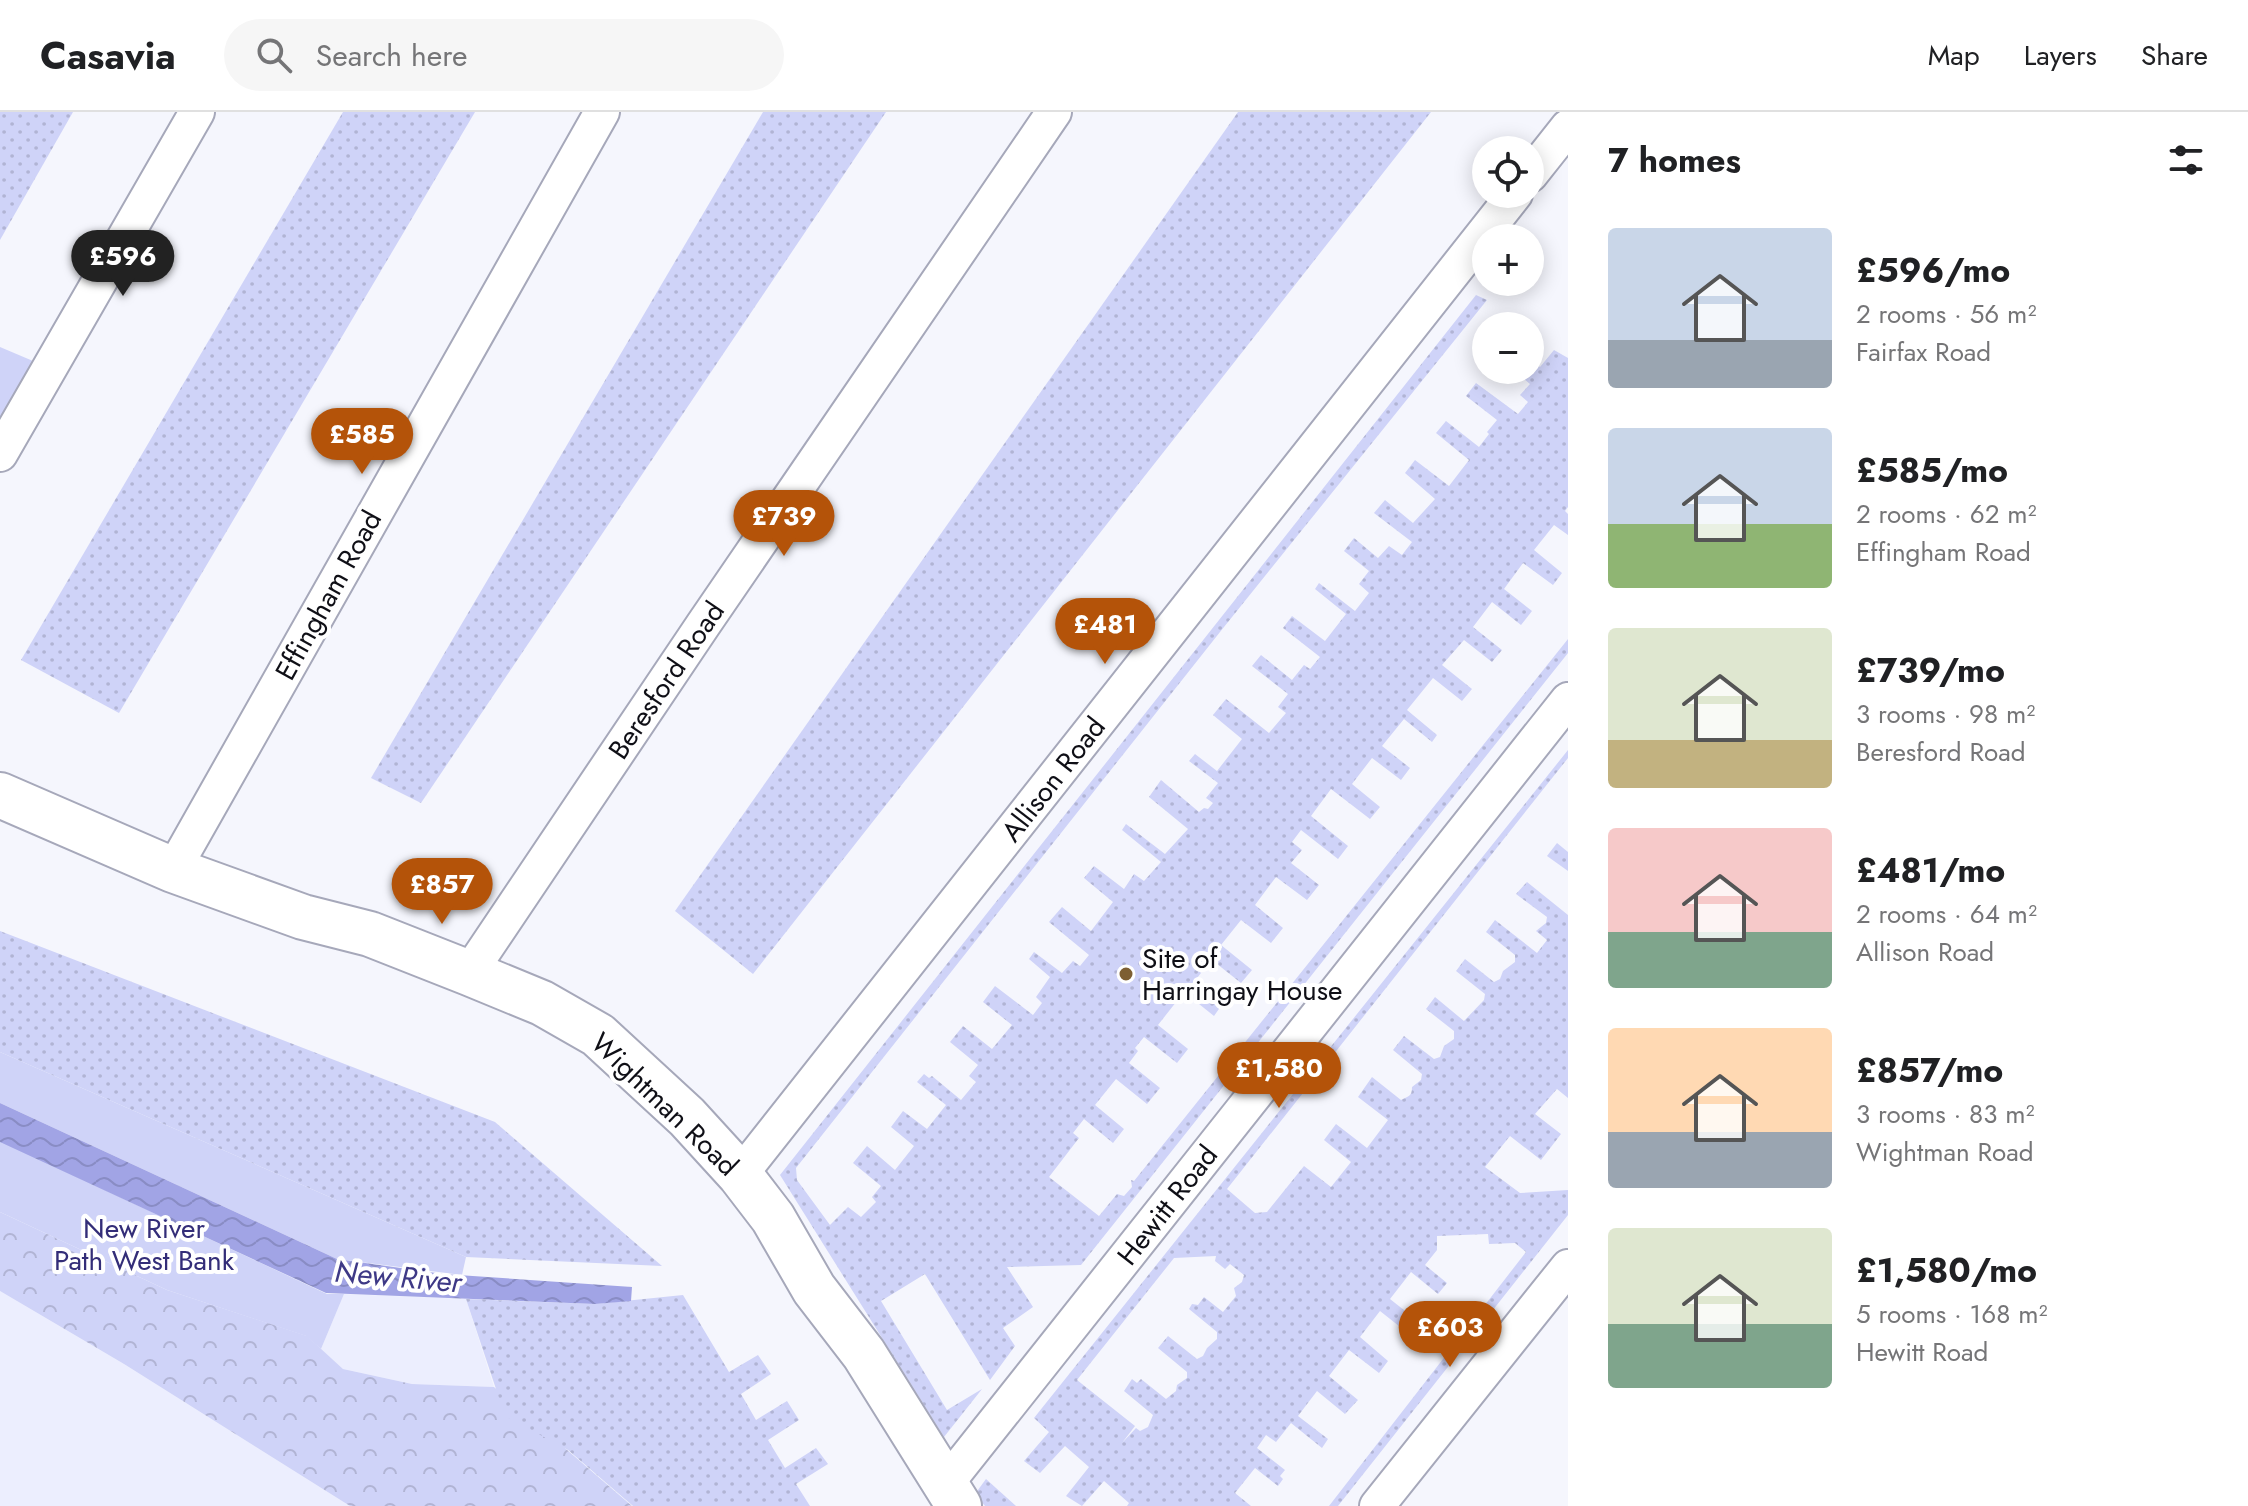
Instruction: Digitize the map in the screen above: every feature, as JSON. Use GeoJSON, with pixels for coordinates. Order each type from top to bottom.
{"type":"FeatureCollection","features":[{"type":"Feature","properties":{"kind":"main road","name":"Wightman Road"},"geometry":{"type":"LineString","coordinates":[[0,795],[173,870],[303,917],[370,934],[469,973],[542,1003],[598,1035],[687,1117],[740,1175],[773,1218],[814,1289],[864,1354],[952,1495]]}},
{"type":"Feature","properties":{"kind":"street"},"geometry":{"type":"LineString","coordinates":[[0,454],[197,112]]}},
{"type":"Feature","properties":{"kind":"street","name":"Effingham Road"},"geometry":{"type":"LineString","coordinates":[[173,870],[602,112]]}},
{"type":"Feature","properties":{"kind":"street","name":"Beresford Road"},"geometry":{"type":"LineString","coordinates":[[469,973],[1054,112]]}},
{"type":"Feature","properties":{"kind":"street"},"geometry":{"type":"LineString","coordinates":[[1544,157],[1568,127]]}},
{"type":"Feature","properties":{"kind":"street","name":"Allison Road"},"geometry":{"type":"LineString","coordinates":[[740,1175],[1504,208]]}},
{"type":"Feature","properties":{"kind":"street","name":"Hewitt Road"},"geometry":{"type":"LineString","coordinates":[[952,1495],[1568,700]]}},
{"type":"Feature","properties":{"kind":"street"},"geometry":{"type":"LineString","coordinates":[[1377,1506],[1568,1267]]}},
{"type":"Feature","properties":{"kind":"shaded area"},"geometry":{"type":"Polygon","coordinates":[[[0,1291],[124,1364],[350,1506],[0,1506],[0,1291]]]}},
{"type":"Feature","properties":{"kind":"shaded area"},"geometry":{"type":"Polygon","coordinates":[[[344,1294],[466,1299],[494,1387],[412,1384],[343,1369],[321,1349],[344,1294]]]}},
{"type":"Feature","properties":{"kind":"green space"},"geometry":{"type":"Polygon","coordinates":[[[0,112],[73,112],[0,240],[0,112]]]}},
{"type":"Feature","properties":{"kind":"green space"},"geometry":{"type":"Polygon","coordinates":[[[343,112],[475,112],[119,713],[21,660],[343,112]]]}},
{"type":"Feature","properties":{"kind":"green space"},"geometry":{"type":"Polygon","coordinates":[[[763,112],[886,112],[421,803],[371,778],[763,112]]]}},
{"type":"Feature","properties":{"kind":"green space"},"geometry":{"type":"Polygon","coordinates":[[[1238,112],[1431,112],[753,974],[675,911],[1238,112]]]}},
{"type":"Feature","properties":{"kind":"green space"},"geometry":{"type":"Polygon","coordinates":[[[1475,296],[1487,300],[1477,312],[1472,312],[1472,319],[796,1168],[797,1180],[830,1225],[848,1207],[861,1217],[876,1202],[872,1197],[881,1186],[853,1163],[867,1146],[895,1170],[914,1146],[891,1127],[903,1111],[927,1129],[946,1105],[917,1082],[924,1074],[929,1078],[932,1076],[961,1100],[976,1082],[969,1076],[978,1065],[950,1042],[963,1026],[992,1049],[1012,1025],[983,1002],[995,986],[1033,1015],[1042,1003],[1036,997],[1050,977],[1029,959],[1034,952],[1062,973],[1073,961],[1080,966],[1089,955],[1049,922],[1062,907],[1091,931],[1113,902],[1084,878],[1094,866],[1124,889],[1134,874],[1144,881],[1161,862],[1122,830],[1126,824],[1165,854],[1188,829],[1149,797],[1161,780],[1199,812],[1213,803],[1206,798],[1218,783],[1189,761],[1195,754],[1217,771],[1242,739],[1213,715],[1226,699],[1269,733],[1286,713],[1278,707],[1288,694],[1252,666],[1261,655],[1292,680],[1304,665],[1310,669],[1320,657],[1283,628],[1292,616],[1325,641],[1346,614],[1315,589],[1319,583],[1355,611],[1369,593],[1359,584],[1369,571],[1344,551],[1354,538],[1378,558],[1389,546],[1402,555],[1412,542],[1374,513],[1385,500],[1413,523],[1435,499],[1405,473],[1415,460],[1449,486],[1469,460],[1436,433],[1446,421],[1479,447],[1497,420],[1466,396],[1475,384],[1518,414],[1528,402],[1520,395],[1530,384],[1544,384],[1544,362],[1554,350],[1568,358],[1568,507],[1565,511],[1568,514],[1568,535],[1554,525],[1534,550],[1562,573],[1553,585],[1523,563],[1504,589],[1532,611],[1521,625],[1492,602],[1473,627],[1502,650],[1492,662],[1464,640],[1442,665],[1472,689],[1462,701],[1433,678],[1407,710],[1437,735],[1432,742],[1404,719],[1382,746],[1410,768],[1401,780],[1372,758],[1352,784],[1380,807],[1370,819],[1331,789],[1311,816],[1348,846],[1338,859],[1301,830],[1292,842],[1302,850],[1291,863],[1319,885],[1307,900],[1276,877],[1255,905],[1283,928],[1271,943],[1241,920],[1221,945],[1252,970],[1241,983],[1207,956],[1196,968],[1201,973],[1193,983],[1221,1006],[1214,1016],[1184,992],[1158,1025],[1188,1049],[1177,1063],[1144,1037],[1129,1063],[1160,1088],[1147,1104],[1116,1079],[1095,1105],[1124,1129],[1113,1143],[1084,1119],[1073,1133],[1079,1138],[1049,1177],[1099,1216],[1117,1194],[1124,1196],[1132,1187],[1131,1180],[1134,1181],[1568,639],[1568,653],[1081,1265],[1007,1267],[1033,1307],[1003,1328],[1015,1346],[990,1380],[925,1274],[881,1301],[947,1410],[982,1389],[944,1437],[780,1175],[1475,296]]]}},
{"type":"Feature","properties":{"kind":"green space"},"geometry":{"type":"Polygon","coordinates":[[[0,347],[33,361],[0,423],[0,347]]]}},
{"type":"Feature","properties":{"kind":"green space"},"geometry":{"type":"Polygon","coordinates":[[[1568,750],[1568,758],[1227,1189],[1255,1213],[1267,1212],[1304,1166],[1331,1187],[1351,1162],[1324,1140],[1336,1124],[1367,1148],[1388,1120],[1358,1097],[1372,1077],[1401,1100],[1409,1096],[1412,1087],[1421,1080],[1422,1074],[1393,1050],[1404,1036],[1434,1059],[1440,1057],[1444,1046],[1454,1039],[1454,1031],[1426,1009],[1435,997],[1464,1021],[1484,1000],[1485,994],[1456,971],[1465,959],[1494,982],[1515,962],[1515,955],[1486,932],[1495,920],[1537,953],[1547,940],[1536,931],[1546,923],[1547,917],[1516,894],[1527,882],[1568,915],[1568,1098],[1557,1089],[1535,1114],[1561,1134],[1541,1160],[1510,1136],[1485,1167],[1520,1193],[1568,1190],[1568,1215],[1338,1506],[1329,1506],[1526,1252],[1515,1243],[1489,1244],[1488,1234],[1437,1236],[1437,1250],[1425,1265],[1447,1283],[1438,1294],[1411,1272],[1390,1299],[1419,1322],[1409,1334],[1380,1311],[1360,1337],[1388,1361],[1379,1373],[1349,1350],[1329,1376],[1358,1400],[1345,1414],[1317,1391],[1298,1416],[1328,1439],[1322,1448],[1291,1423],[1276,1442],[1266,1435],[1257,1448],[1285,1470],[1278,1486],[1255,1468],[1235,1493],[1251,1506],[1127,1506],[1129,1503],[1104,1481],[1082,1506],[1066,1496],[1089,1467],[1065,1446],[1040,1473],[1024,1461],[1049,1432],[1034,1418],[1568,750]],[[1216,1256],[1174,1258],[1077,1380],[1135,1426],[1122,1443],[1136,1428],[1140,1431],[1148,1427],[1153,1415],[1124,1391],[1132,1379],[1137,1383],[1141,1379],[1166,1399],[1187,1378],[1187,1372],[1158,1348],[1168,1336],[1197,1359],[1217,1339],[1217,1332],[1189,1309],[1192,1304],[1198,1305],[1204,1297],[1223,1312],[1236,1296],[1234,1288],[1242,1282],[1244,1275],[1230,1264],[1225,1269],[1215,1261],[1216,1256]]]}},
{"type":"Feature","properties":{"kind":"green space"},"geometry":{"type":"Polygon","coordinates":[[[1557,843],[1568,852],[1568,871],[1547,856],[1557,843]]]}},
{"type":"Feature","properties":{"kind":"green space"},"geometry":{"type":"Polygon","coordinates":[[[0,931],[495,1122],[662,1266],[466,1257],[0,1052],[0,931]]]}},
{"type":"Feature","properties":{"kind":"green space"},"geometry":{"type":"Polygon","coordinates":[[[0,1052],[466,1257],[462,1275],[337,1259],[0,1103],[0,1052]]]}},
{"type":"Feature","properties":{"kind":"green space","name":"New River Path West Bank"},"geometry":{"type":"Polygon","coordinates":[[[0,1141],[327,1294],[344,1294],[321,1349],[306,1336],[167,1290],[0,1212],[0,1141]]]}},
{"type":"Feature","properties":{"kind":"green space"},"geometry":{"type":"Polygon","coordinates":[[[0,1212],[167,1290],[307,1336],[343,1369],[412,1384],[494,1387],[632,1506],[350,1506],[124,1364],[0,1291],[0,1212]]]}},
{"type":"Feature","properties":{"kind":"green space"},"geometry":{"type":"Polygon","coordinates":[[[683,1295],[729,1372],[758,1355],[771,1374],[741,1394],[756,1420],[787,1401],[799,1420],[768,1440],[785,1468],[816,1448],[828,1464],[796,1484],[810,1506],[633,1506],[568,1450],[505,1416],[466,1299],[595,1304],[683,1295]]]}},
{"type":"Feature","properties":{"kind":"green space"},"geometry":{"type":"Polygon","coordinates":[[[986,1479],[1016,1506],[985,1506],[975,1494],[986,1479]]]}},
{"type":"Feature","properties":{"kind":"water","name":"New River"},"geometry":{"type":"Polygon","coordinates":[[[0,1103],[337,1259],[443,1274],[632,1287],[631,1301],[595,1304],[326,1293],[0,1142],[0,1103]]]}},
{"type":"Feature","properties":{"kind":"place","name":"Site of Harringay House"},"geometry":{"type":"Point","coordinates":[1126,974]}}]}
